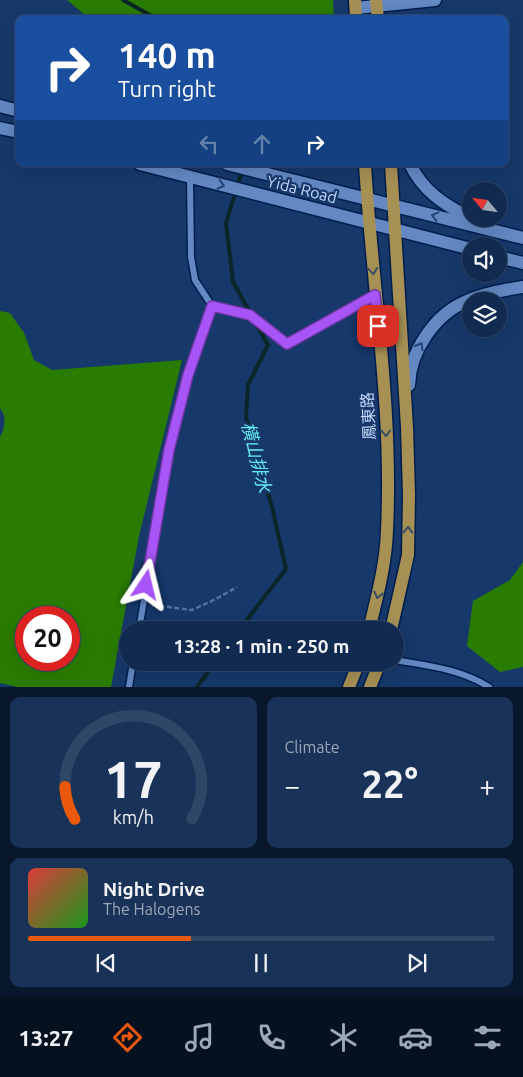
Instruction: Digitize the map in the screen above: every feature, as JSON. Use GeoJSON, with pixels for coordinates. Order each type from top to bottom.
{"type":"FeatureCollection","features":[{"type":"Feature","properties":{"kind":"main road"},"geometry":{"type":"LineString","coordinates":[[377,2],[378,15]]}},
{"type":"Feature","properties":{"kind":"main road","name":"鳳東路"},"geometry":{"type":"LineString","coordinates":[[365,167],[386,435],[387,530],[381,582],[371,621]]}},
{"type":"Feature","properties":{"kind":"main road"},"geometry":{"type":"LineString","coordinates":[[391,167],[407,427],[408,555],[394,621]]}},
{"type":"Feature","properties":{"kind":"main road"},"geometry":{"type":"LineString","coordinates":[[349,687],[355,671]]}},
{"type":"Feature","properties":{"kind":"main road"},"geometry":{"type":"LineString","coordinates":[[370,687],[376,671]]}},
{"type":"Feature","properties":{"kind":"street"},"geometry":{"type":"LineString","coordinates":[[356,9],[377,2],[435,0]]}},
{"type":"Feature","properties":{"kind":"street"},"geometry":{"type":"LineString","coordinates":[[0,106],[15,109]]}},
{"type":"Feature","properties":{"kind":"street"},"geometry":{"type":"LineString","coordinates":[[0,128],[15,131]]}},
{"type":"Feature","properties":{"kind":"street","name":"Yida Road"},"geometry":{"type":"LineString","coordinates":[[152,167],[462,248]]}},
{"type":"Feature","properties":{"kind":"street","name":"Yida Road"},"geometry":{"type":"LineString","coordinates":[[239,167],[519,237]]}},
{"type":"Feature","properties":{"kind":"street"},"geometry":{"type":"LineString","coordinates":[[412,167],[421,184],[436,198],[462,212]]}},
{"type":"Feature","properties":{"kind":"street"},"geometry":{"type":"LineString","coordinates":[[497,228],[519,237]]}},
{"type":"Feature","properties":{"kind":"street"},"geometry":{"type":"LineString","coordinates":[[507,259],[523,263]]}},
{"type":"Feature","properties":{"kind":"street"},"geometry":{"type":"LineString","coordinates":[[407,427],[409,371],[420,344],[428,333],[452,310],[466,301],[497,291],[523,287]]}},
{"type":"Feature","properties":{"kind":"lane"},"geometry":{"type":"LineString","coordinates":[[190,177],[191,257],[195,280],[212,306],[250,315],[287,344],[375,295]]}},
{"type":"Feature","properties":{"kind":"lane"},"geometry":{"type":"LineString","coordinates":[[140,621],[169,450],[188,375],[212,306]]}},
{"type":"Feature","properties":{"kind":"lane"},"geometry":{"type":"LineString","coordinates":[[404,661],[445,668],[472,676],[489,687]]}},
{"type":"Feature","properties":{"kind":"lane"},"geometry":{"type":"LineString","coordinates":[[129,687],[132,671]]}},
{"type":"Feature","properties":{"kind":"path"},"geometry":{"type":"LineString","coordinates":[[143,604],[192,610],[216,600],[237,587]]}},
{"type":"Feature","properties":{"kind":"green space"},"geometry":{"type":"Polygon","coordinates":[[[67,0],[333,0],[334,15],[85,15],[67,0]]]}},
{"type":"Feature","properties":{"kind":"green space"},"geometry":{"type":"Polygon","coordinates":[[[0,311],[10,313],[24,333],[34,360],[52,370],[182,360],[139,536],[123,621],[119,621],[119,644],[111,687],[18,687],[0,683],[0,437],[4,422],[0,408],[0,311]]]}},
{"type":"Feature","properties":{"kind":"green space"},"geometry":{"type":"Polygon","coordinates":[[[523,562],[523,667],[500,672],[467,646],[473,601],[510,580],[523,562]]]}},
{"type":"Feature","properties":{"kind":"waterway","name":"橫山排水"},"geometry":{"type":"LineString","coordinates":[[123,0],[150,15]]}},
{"type":"Feature","properties":{"kind":"waterway","name":"橫山排水"},"geometry":{"type":"LineString","coordinates":[[242,171],[226,223],[233,282],[268,345],[248,385],[246,417],[272,507],[286,569],[246,621]]}},
{"type":"Feature","properties":{"kind":"waterway","name":"橫山排水"},"geometry":{"type":"LineString","coordinates":[[197,687],[209,671]]}},
{"type":"Feature","properties":{"kind":"route"},"geometry":{"type":"LineString","coordinates":[[146,585],[169,450],[188,375],[212,306],[250,315],[287,344],[375,295],[378,326]]}}]}
